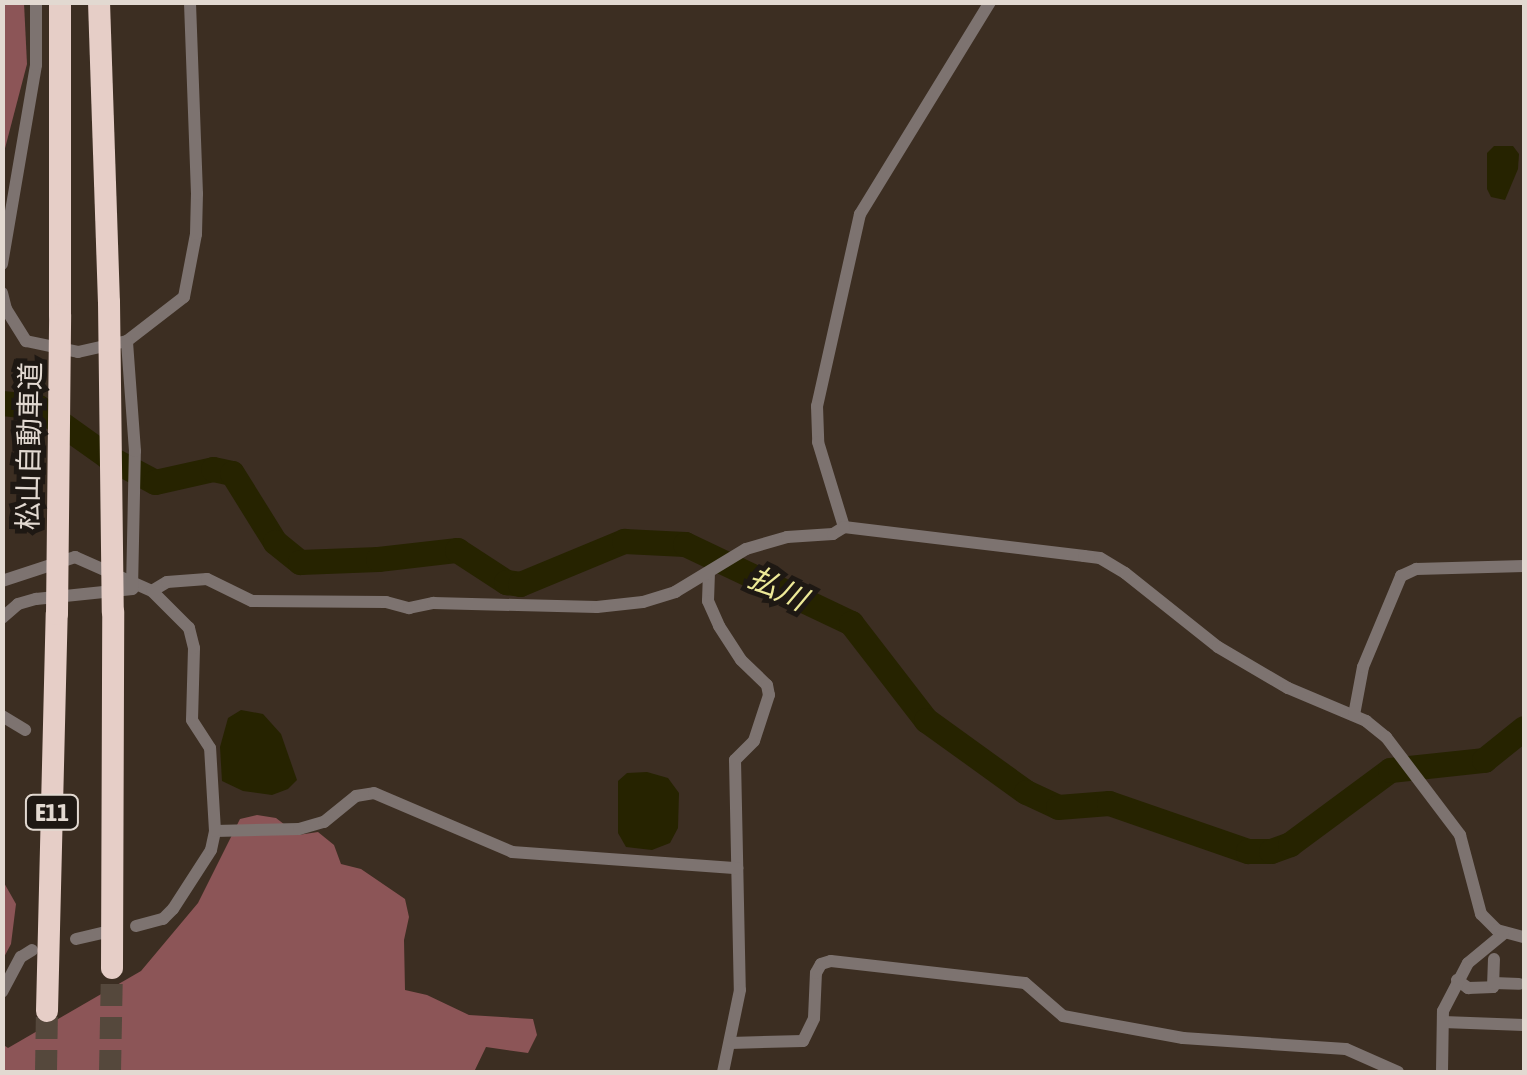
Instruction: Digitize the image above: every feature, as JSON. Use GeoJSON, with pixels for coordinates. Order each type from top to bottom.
{"type":"FeatureCollection","features":[{"type":"Feature","properties":{"kind":"highway","name":"松山自動車道"},"geometry":{"type":"LineString","coordinates":[[47,1010],[60,315],[60,2]]}},
{"type":"Feature","properties":{"kind":"highway","name":"E11"},"geometry":{"type":"LineString","coordinates":[[99,2],[109,302],[112,968]]}},
{"type":"Feature","properties":{"kind":"street"},"geometry":{"type":"LineString","coordinates":[[2,264],[36,64],[36,2]]}},
{"type":"Feature","properties":{"kind":"street"},"geometry":{"type":"LineString","coordinates":[[2,292],[6,309],[26,341],[78,352],[126,341],[184,297],[193,256],[197,194],[190,2]]}},
{"type":"Feature","properties":{"kind":"street"},"geometry":{"type":"LineString","coordinates":[[844,527],[818,442],[817,406],[860,214],[990,2]]}},
{"type":"Feature","properties":{"kind":"street"},"geometry":{"type":"LineString","coordinates":[[2,618],[18,604],[36,599],[128,593],[135,583],[130,539],[135,451],[126,341]]}},
{"type":"Feature","properties":{"kind":"street"},"geometry":{"type":"LineString","coordinates":[[152,591],[167,582],[207,579],[252,601],[386,602],[409,608],[433,602],[597,607],[643,602],[674,592],[746,548],[787,537],[833,534],[844,527],[1100,558],[1153,592],[1218,647],[1288,688],[1354,716],[1393,746],[1460,835],[1478,907],[1503,934],[1524,938]]}},
{"type":"Feature","properties":{"kind":"street"},"geometry":{"type":"LineString","coordinates":[[2,581],[74,556],[152,591],[189,628],[194,648],[192,720],[210,748],[215,831],[210,850],[173,908],[163,919],[136,926]]}},
{"type":"Feature","properties":{"kind":"street"},"geometry":{"type":"LineString","coordinates":[[1354,716],[1364,667],[1402,576],[1416,570],[1524,566]]}},
{"type":"Feature","properties":{"kind":"street"},"geometry":{"type":"LineString","coordinates":[[709,572],[708,600],[718,626],[740,660],[767,685],[769,695],[754,741],[735,760],[740,990],[723,1072]]}},
{"type":"Feature","properties":{"kind":"street"},"geometry":{"type":"LineString","coordinates":[[2,716],[25,730]]}},
{"type":"Feature","properties":{"kind":"street"},"geometry":{"type":"LineString","coordinates":[[215,831],[300,829],[324,822],[356,796],[374,793],[512,852],[737,868]]}},
{"type":"Feature","properties":{"kind":"street"},"geometry":{"type":"LineString","coordinates":[[76,938],[102,933]]}},
{"type":"Feature","properties":{"kind":"street"},"geometry":{"type":"LineString","coordinates":[[1442,1072],[1442,1022],[1457,980],[1468,964],[1503,934]]}},
{"type":"Feature","properties":{"kind":"street"},"geometry":{"type":"LineString","coordinates":[[2,992],[22,956],[32,950]]}},
{"type":"Feature","properties":{"kind":"street"},"geometry":{"type":"LineString","coordinates":[[1457,980],[1468,988],[1490,989],[1494,983],[1494,959]]}},
{"type":"Feature","properties":{"kind":"street"},"geometry":{"type":"LineString","coordinates":[[730,1043],[803,1041],[812,1028],[816,973],[824,961],[831,961],[1025,982],[1062,1016],[1183,1038],[1346,1049],[1398,1072]]}},
{"type":"Feature","properties":{"kind":"street"},"geometry":{"type":"LineString","coordinates":[[1494,983],[1519,984]]}},
{"type":"Feature","properties":{"kind":"street"},"geometry":{"type":"LineString","coordinates":[[1442,1022],[1524,1026]]}},
{"type":"Feature","properties":{"kind":"shaded area"},"geometry":{"type":"Polygon","coordinates":[[[3,2],[24,3],[27,64],[3,156],[3,2]]]}},
{"type":"Feature","properties":{"kind":"shaded area"},"geometry":{"type":"Polygon","coordinates":[[[1494,146],[1513,146],[1519,154],[1518,169],[1505,200],[1491,197],[1487,189],[1487,153],[1494,146]]]}},
{"type":"Feature","properties":{"kind":"shaded area"},"geometry":{"type":"Polygon","coordinates":[[[241,710],[263,714],[281,734],[297,780],[288,789],[272,795],[243,791],[222,781],[220,747],[228,718],[241,710]]]}},
{"type":"Feature","properties":{"kind":"shaded area"},"geometry":{"type":"Polygon","coordinates":[[[647,772],[668,778],[679,793],[678,828],[670,843],[652,850],[626,847],[618,833],[618,781],[627,773],[647,772]]]}},
{"type":"Feature","properties":{"kind":"shaded area"},"geometry":{"type":"Polygon","coordinates":[[[257,815],[276,818],[298,835],[318,832],[334,845],[341,864],[361,869],[405,899],[409,917],[404,940],[405,990],[427,995],[469,1015],[533,1019],[537,1035],[528,1053],[486,1047],[474,1072],[3,1072],[2,1044],[8,1048],[141,971],[198,903],[240,819],[257,815]]]}},
{"type":"Feature","properties":{"kind":"shaded area"},"geometry":{"type":"Polygon","coordinates":[[[3,881],[16,904],[11,944],[3,959],[3,881]]]}},
{"type":"Feature","properties":{"kind":"waterway","name":"払川"},"geometry":{"type":"LineString","coordinates":[[2,403],[38,407],[108,457],[155,482],[213,469],[232,473],[275,542],[300,562],[457,550],[506,582],[520,584],[624,541],[685,544],[851,623],[926,720],[1026,792],[1058,807],[1109,803],[1248,851],[1271,851],[1290,844],[1390,770],[1484,760],[1524,728]]}},
{"type":"Feature","properties":{"kind":"tunnel"},"geometry":{"type":"LineString","coordinates":[[110,1072],[112,968]]}},
{"type":"Feature","properties":{"kind":"tunnel"},"geometry":{"type":"LineString","coordinates":[[46,1072],[47,1011]]}}]}
